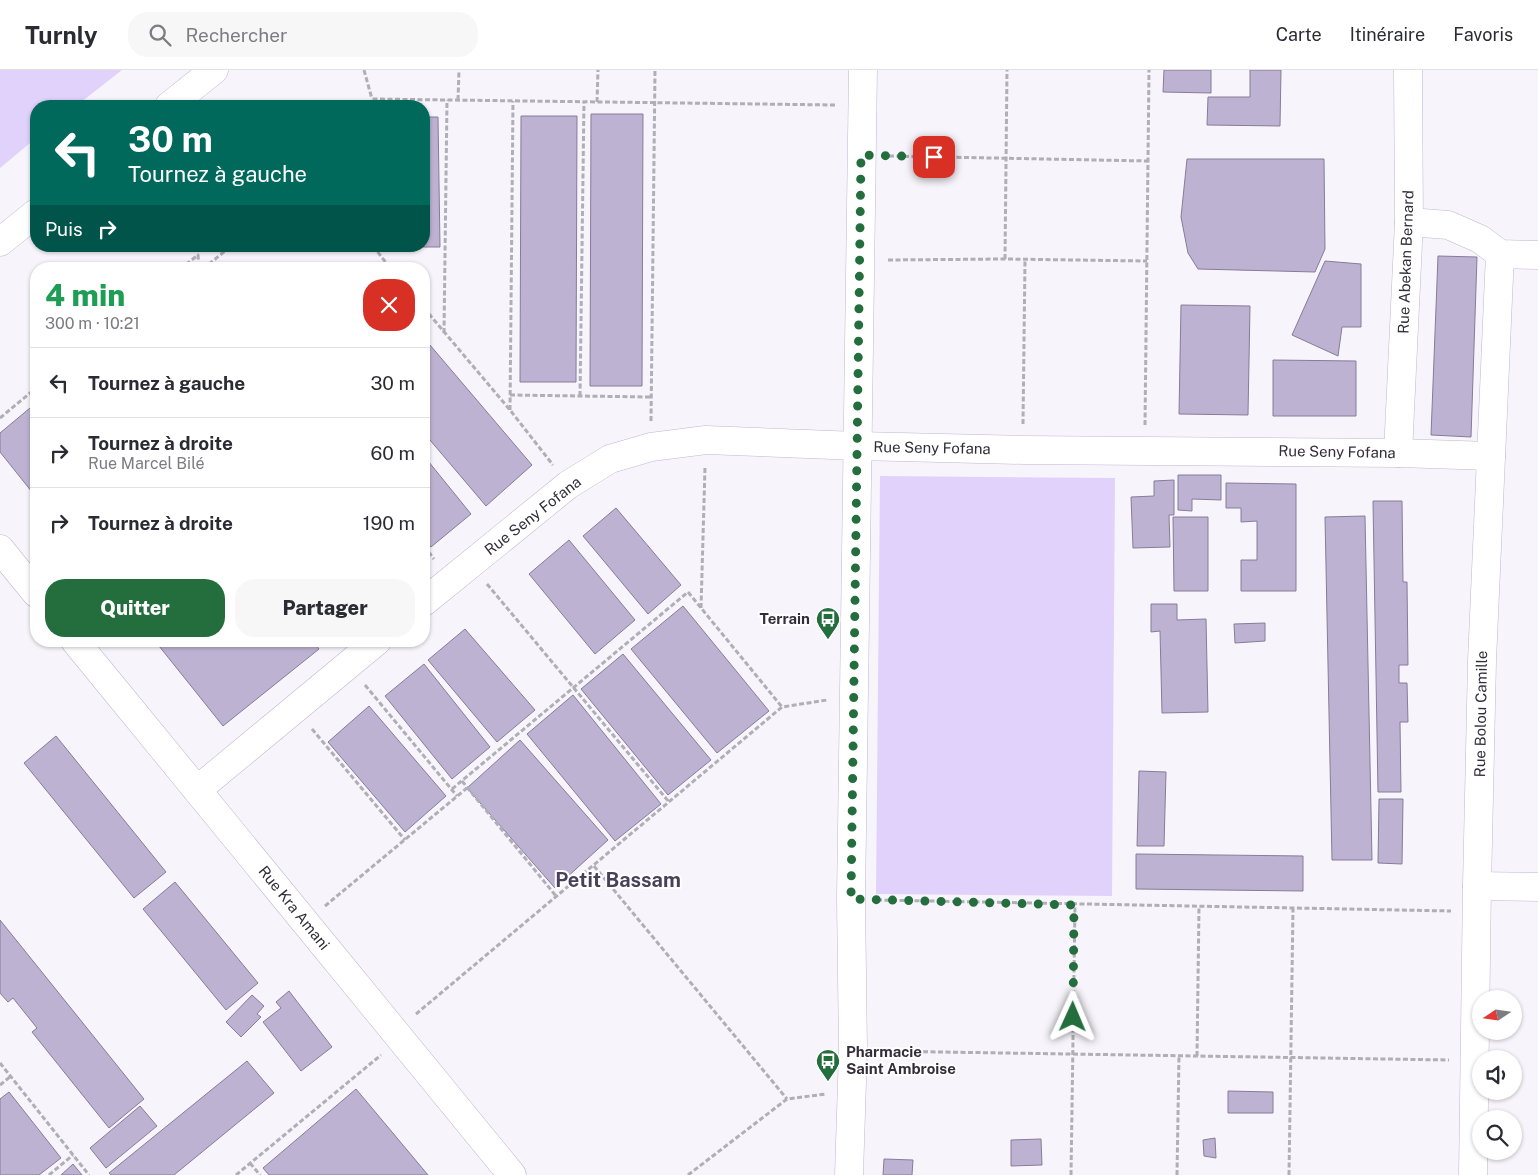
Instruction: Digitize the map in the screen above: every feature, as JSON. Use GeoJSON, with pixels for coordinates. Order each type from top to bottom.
{"type":"FeatureCollection","features":[{"type":"Feature","properties":{"kind":"street"},"geometry":{"type":"LineString","coordinates":[[176,100],[214,70]]}},
{"type":"Feature","properties":{"kind":"street"},"geometry":{"type":"LineString","coordinates":[[849,1175],[853,1050],[851,899],[861,155],[864,70]]}},
{"type":"Feature","properties":{"kind":"street","name":"Rue Abekan Bernard"},"geometry":{"type":"LineString","coordinates":[[1398,453],[1409,222],[1408,70]]}},
{"type":"Feature","properties":{"kind":"street"},"geometry":{"type":"LineString","coordinates":[[0,242],[30,218]]}},
{"type":"Feature","properties":{"kind":"street"},"geometry":{"type":"LineString","coordinates":[[1409,222],[1448,225],[1480,239],[1500,254],[1538,255]]}},
{"type":"Feature","properties":{"kind":"street","name":"Rue Bolou Camille"},"geometry":{"type":"LineString","coordinates":[[1475,1050],[1476,899],[1482,661],[1500,254]]}},
{"type":"Feature","properties":{"kind":"street","name":"Rue Seny Fofana"},"geometry":{"type":"LineString","coordinates":[[430,597],[568,485],[610,459],[651,447],[706,440],[1023,450],[1398,453],[1491,456]]}},
{"type":"Feature","properties":{"kind":"street"},"geometry":{"type":"LineString","coordinates":[[0,549],[30,586]]}},
{"type":"Feature","properties":{"kind":"street","name":"Rue Kra Amani"},"geometry":{"type":"LineString","coordinates":[[80,647],[512,1175]]}},
{"type":"Feature","properties":{"kind":"street"},"geometry":{"type":"LineString","coordinates":[[197,790],[370,647]]}},
{"type":"Feature","properties":{"kind":"street"},"geometry":{"type":"LineString","coordinates":[[1476,899],[1538,887]]}},
{"type":"Feature","properties":{"kind":"street","name":"Rue Bolou Camille"},"geometry":{"type":"LineString","coordinates":[[1474,1175],[1475,1100]]}},
{"type":"Feature","properties":{"kind":"path"},"geometry":{"type":"LineString","coordinates":[[364,70],[372,98],[863,105]]}},
{"type":"Feature","properties":{"kind":"path"},"geometry":{"type":"LineString","coordinates":[[458,100],[459,70]]}},
{"type":"Feature","properties":{"kind":"path"},"geometry":{"type":"LineString","coordinates":[[597,102],[598,70]]}},
{"type":"Feature","properties":{"kind":"path"},"geometry":{"type":"LineString","coordinates":[[651,447],[656,70]]}},
{"type":"Feature","properties":{"kind":"path"},"geometry":{"type":"LineString","coordinates":[[1005,259],[1007,70]]}},
{"type":"Feature","properties":{"kind":"path"},"geometry":{"type":"LineString","coordinates":[[1144,450],[1149,70]]}},
{"type":"Feature","properties":{"kind":"path"},"geometry":{"type":"LineString","coordinates":[[444,333],[447,100]]}},
{"type":"Feature","properties":{"kind":"path"},"geometry":{"type":"LineString","coordinates":[[510,410],[513,101]]}},
{"type":"Feature","properties":{"kind":"path"},"geometry":{"type":"LineString","coordinates":[[580,396],[584,102]]}},
{"type":"Feature","properties":{"kind":"path"},"geometry":{"type":"LineString","coordinates":[[861,155],[1148,161]]}},
{"type":"Feature","properties":{"kind":"path"},"geometry":{"type":"LineString","coordinates":[[210,262],[223,252]]}},
{"type":"Feature","properties":{"kind":"path"},"geometry":{"type":"LineString","coordinates":[[378,252],[386,262]]}},
{"type":"Feature","properties":{"kind":"path"},"geometry":{"type":"LineString","coordinates":[[188,262],[198,254],[200,262]]}},
{"type":"Feature","properties":{"kind":"path"},"geometry":{"type":"LineString","coordinates":[[860,260],[1025,259],[1147,261]]}},
{"type":"Feature","properties":{"kind":"path"},"geometry":{"type":"LineString","coordinates":[[1023,450],[1025,259]]}},
{"type":"Feature","properties":{"kind":"path"},"geometry":{"type":"LineString","coordinates":[[430,316],[510,410],[568,485]]}},
{"type":"Feature","properties":{"kind":"path"},"geometry":{"type":"LineString","coordinates":[[0,418],[30,393]]}},
{"type":"Feature","properties":{"kind":"path"},"geometry":{"type":"LineString","coordinates":[[510,395],[651,397]]}},
{"type":"Feature","properties":{"kind":"path"},"geometry":{"type":"LineString","coordinates":[[700,609],[706,440]]}},
{"type":"Feature","properties":{"kind":"path"},"geometry":{"type":"LineString","coordinates":[[471,565],[669,802]]}},
{"type":"Feature","properties":{"kind":"path"},"geometry":{"type":"LineString","coordinates":[[452,789],[688,592],[782,707]]}},
{"type":"Feature","properties":{"kind":"path"},"geometry":{"type":"LineString","coordinates":[[348,665],[457,796]]}},
{"type":"Feature","properties":{"kind":"path"},"geometry":{"type":"LineString","coordinates":[[236,1175],[556,896],[782,707],[855,695]]}},
{"type":"Feature","properties":{"kind":"path"},"geometry":{"type":"LineString","coordinates":[[296,708],[405,840]]}},
{"type":"Feature","properties":{"kind":"path"},"geometry":{"type":"LineString","coordinates":[[462,781],[556,896]]}},
{"type":"Feature","properties":{"kind":"path"},"geometry":{"type":"LineString","coordinates":[[306,923],[467,788]]}},
{"type":"Feature","properties":{"kind":"path"},"geometry":{"type":"LineString","coordinates":[[594,866],[787,1099]]}},
{"type":"Feature","properties":{"kind":"path"},"geometry":{"type":"LineString","coordinates":[[851,899],[1293,909],[1476,899]]}},
{"type":"Feature","properties":{"kind":"path"},"geometry":{"type":"LineString","coordinates":[[1071,1175],[1074,905]]}},
{"type":"Feature","properties":{"kind":"path"},"geometry":{"type":"LineString","coordinates":[[1197,1056],[1199,907]]}},
{"type":"Feature","properties":{"kind":"path"},"geometry":{"type":"LineString","coordinates":[[1288,1175],[1293,909]]}},
{"type":"Feature","properties":{"kind":"path"},"geometry":{"type":"LineString","coordinates":[[853,1050],[1472,1061]]}},
{"type":"Feature","properties":{"kind":"path"},"geometry":{"type":"LineString","coordinates":[[1177,1175],[1179,1056]]}},
{"type":"Feature","properties":{"kind":"path"},"geometry":{"type":"LineString","coordinates":[[0,1063],[89,1175]]}},
{"type":"Feature","properties":{"kind":"path"},"geometry":{"type":"LineString","coordinates":[[0,1085],[11,1076]]}},
{"type":"Feature","properties":{"kind":"path"},"geometry":{"type":"LineString","coordinates":[[688,1175],[787,1099],[852,1091]]}},
{"type":"Feature","properties":{"kind":"path"},"geometry":{"type":"LineString","coordinates":[[49,1175],[73,1155]]}},
{"type":"Feature","properties":{"kind":"path"},"geometry":{"type":"LineString","coordinates":[[250,1163],[260,1175]]}},
{"type":"Feature","properties":{"kind":"shaded area"},"geometry":{"type":"Polygon","coordinates":[[[0,70],[122,70],[84,100],[30,100],[30,143],[0,168],[0,70]]]}},
{"type":"Feature","properties":{"kind":"shaded area"},"geometry":{"type":"Polygon","coordinates":[[[880,476],[1115,478],[1112,896],[876,894],[880,476]]]}},
{"type":"Feature","properties":{"kind":"building"},"geometry":{"type":"Polygon","coordinates":[[[1164,70],[1211,70],[1211,93],[1163,92],[1164,70]]]}},
{"type":"Feature","properties":{"kind":"building"},"geometry":{"type":"Polygon","coordinates":[[[1250,70],[1281,70],[1280,126],[1207,125],[1208,97],[1250,97],[1250,70]]]}},
{"type":"Feature","properties":{"kind":"building"},"geometry":{"type":"Polygon","coordinates":[[[591,114],[643,114],[642,386],[590,386],[591,114]]]}},
{"type":"Feature","properties":{"kind":"building"},"geometry":{"type":"Polygon","coordinates":[[[521,116],[577,116],[576,382],[520,382],[521,116]]]}},
{"type":"Feature","properties":{"kind":"building"},"geometry":{"type":"Polygon","coordinates":[[[430,117],[438,117],[440,247],[430,247],[430,117]]]}},
{"type":"Feature","properties":{"kind":"building"},"geometry":{"type":"Polygon","coordinates":[[[1187,159],[1324,159],[1325,249],[1315,272],[1198,269],[1188,253],[1181,217],[1187,159]]]}},
{"type":"Feature","properties":{"kind":"building"},"geometry":{"type":"Polygon","coordinates":[[[1438,256],[1477,257],[1471,437],[1431,435],[1438,256]]]}},
{"type":"Feature","properties":{"kind":"building"},"geometry":{"type":"Polygon","coordinates":[[[1325,261],[1361,264],[1361,327],[1342,327],[1338,356],[1292,335],[1325,261]]]}},
{"type":"Feature","properties":{"kind":"building"},"geometry":{"type":"Polygon","coordinates":[[[1181,305],[1250,306],[1248,415],[1179,414],[1181,305]]]}},
{"type":"Feature","properties":{"kind":"building"},"geometry":{"type":"Polygon","coordinates":[[[430,345],[532,465],[486,506],[430,440],[430,345]]]}},
{"type":"Feature","properties":{"kind":"building"},"geometry":{"type":"Polygon","coordinates":[[[1273,360],[1356,361],[1356,416],[1273,416],[1273,360]]]}},
{"type":"Feature","properties":{"kind":"building"},"geometry":{"type":"Polygon","coordinates":[[[30,408],[30,490],[0,452],[0,433],[30,408]]]}},
{"type":"Feature","properties":{"kind":"building"},"geometry":{"type":"Polygon","coordinates":[[[430,463],[471,514],[431,547],[430,546],[430,463]]]}},
{"type":"Feature","properties":{"kind":"building"},"geometry":{"type":"Polygon","coordinates":[[[1178,475],[1221,475],[1221,500],[1192,499],[1192,511],[1178,510],[1178,475]]]}},
{"type":"Feature","properties":{"kind":"building"},"geometry":{"type":"Polygon","coordinates":[[[1174,480],[1174,515],[1169,515],[1170,547],[1133,548],[1131,497],[1154,496],[1154,481],[1174,480]]]}},
{"type":"Feature","properties":{"kind":"building"},"geometry":{"type":"Polygon","coordinates":[[[1226,483],[1296,484],[1296,591],[1241,591],[1241,560],[1257,560],[1257,521],[1241,522],[1241,508],[1226,508],[1226,483]]]}},
{"type":"Feature","properties":{"kind":"building"},"geometry":{"type":"Polygon","coordinates":[[[1373,501],[1402,501],[1403,582],[1407,582],[1408,665],[1399,665],[1399,683],[1407,683],[1408,722],[1400,722],[1401,792],[1378,792],[1373,501]]]}},
{"type":"Feature","properties":{"kind":"building"},"geometry":{"type":"Polygon","coordinates":[[[616,508],[681,585],[648,614],[583,536],[616,508]]]}},
{"type":"Feature","properties":{"kind":"building"},"geometry":{"type":"Polygon","coordinates":[[[1365,516],[1372,860],[1332,860],[1325,517],[1365,516]]]}},
{"type":"Feature","properties":{"kind":"building"},"geometry":{"type":"Polygon","coordinates":[[[1173,517],[1208,517],[1208,591],[1174,591],[1173,517]]]}},
{"type":"Feature","properties":{"kind":"building"},"geometry":{"type":"Polygon","coordinates":[[[569,540],[635,620],[595,654],[529,574],[569,540]]]}},
{"type":"Feature","properties":{"kind":"building"},"geometry":{"type":"Polygon","coordinates":[[[1151,604],[1177,604],[1177,620],[1206,619],[1208,712],[1162,713],[1160,631],[1151,632],[1151,604]]]}},
{"type":"Feature","properties":{"kind":"building"},"geometry":{"type":"Polygon","coordinates":[[[683,606],[769,711],[717,753],[631,649],[683,606]]]}},
{"type":"Feature","properties":{"kind":"building"},"geometry":{"type":"Polygon","coordinates":[[[1265,623],[1265,641],[1235,643],[1234,624],[1265,623]]]}},
{"type":"Feature","properties":{"kind":"building"},"geometry":{"type":"Polygon","coordinates":[[[465,629],[535,710],[497,742],[428,660],[465,629]]]}},
{"type":"Feature","properties":{"kind":"building"},"geometry":{"type":"Polygon","coordinates":[[[160,647],[318,647],[319,649],[223,726],[160,647]]]}},
{"type":"Feature","properties":{"kind":"building"},"geometry":{"type":"Polygon","coordinates":[[[623,654],[711,760],[668,795],[581,689],[623,654]]]}},
{"type":"Feature","properties":{"kind":"building"},"geometry":{"type":"Polygon","coordinates":[[[424,664],[490,747],[452,779],[385,696],[424,664]]]}},
{"type":"Feature","properties":{"kind":"building"},"geometry":{"type":"Polygon","coordinates":[[[573,695],[661,804],[615,841],[527,734],[573,695]]]}},
{"type":"Feature","properties":{"kind":"building"},"geometry":{"type":"Polygon","coordinates":[[[369,706],[446,796],[405,832],[328,742],[369,706]]]}},
{"type":"Feature","properties":{"kind":"building"},"geometry":{"type":"Polygon","coordinates":[[[56,736],[166,872],[134,898],[24,763],[56,736]]]}},
{"type":"Feature","properties":{"kind":"building"},"geometry":{"type":"Polygon","coordinates":[[[520,740],[608,840],[555,888],[467,788],[520,740]]]}},
{"type":"Feature","properties":{"kind":"building"},"geometry":{"type":"Polygon","coordinates":[[[1139,771],[1166,772],[1164,846],[1137,846],[1139,771]]]}},
{"type":"Feature","properties":{"kind":"building"},"geometry":{"type":"Polygon","coordinates":[[[1379,799],[1403,799],[1402,864],[1378,863],[1379,799]]]}},
{"type":"Feature","properties":{"kind":"building"},"geometry":{"type":"Polygon","coordinates":[[[1136,854],[1303,856],[1303,891],[1136,889],[1136,854]]]}},
{"type":"Feature","properties":{"kind":"building"},"geometry":{"type":"Polygon","coordinates":[[[175,882],[258,983],[226,1010],[143,909],[175,882]]]}},
{"type":"Feature","properties":{"kind":"building"},"geometry":{"type":"Polygon","coordinates":[[[0,920],[144,1099],[109,1128],[32,1032],[37,1028],[13,998],[8,1002],[0,993],[0,920]]]}},
{"type":"Feature","properties":{"kind":"building"},"geometry":{"type":"Polygon","coordinates":[[[289,991],[332,1047],[301,1071],[263,1022],[281,1008],[276,1002],[289,991]]]}},
{"type":"Feature","properties":{"kind":"building"},"geometry":{"type":"Polygon","coordinates":[[[252,995],[264,1006],[257,1014],[261,1017],[241,1037],[226,1022],[252,995]]]}},
{"type":"Feature","properties":{"kind":"building"},"geometry":{"type":"Polygon","coordinates":[[[247,1061],[274,1093],[174,1175],[111,1175],[109,1173],[247,1061]]]}},
{"type":"Feature","properties":{"kind":"building"},"geometry":{"type":"Polygon","coordinates":[[[356,1089],[428,1175],[269,1175],[263,1168],[356,1089]]]}},
{"type":"Feature","properties":{"kind":"building"},"geometry":{"type":"Polygon","coordinates":[[[1228,1091],[1273,1092],[1273,1113],[1228,1113],[1228,1091]]]}},
{"type":"Feature","properties":{"kind":"building"},"geometry":{"type":"Polygon","coordinates":[[[9,1092],[61,1158],[39,1175],[0,1175],[0,1099],[9,1092]]]}},
{"type":"Feature","properties":{"kind":"building"},"geometry":{"type":"Polygon","coordinates":[[[140,1106],[157,1126],[106,1168],[90,1148],[140,1106]]]}},
{"type":"Feature","properties":{"kind":"building"},"geometry":{"type":"Polygon","coordinates":[[[1215,1138],[1216,1158],[1204,1156],[1203,1140],[1215,1138]]]}},
{"type":"Feature","properties":{"kind":"building"},"geometry":{"type":"Polygon","coordinates":[[[1041,1139],[1042,1165],[1011,1166],[1011,1140],[1041,1139]]]}},
{"type":"Feature","properties":{"kind":"building"},"geometry":{"type":"Polygon","coordinates":[[[884,1159],[913,1160],[912,1175],[883,1175],[884,1159]]]}},
{"type":"Feature","properties":{"kind":"building"},"geometry":{"type":"Polygon","coordinates":[[[73,1164],[82,1175],[61,1175],[73,1164]]]}},
{"type":"Feature","properties":{"kind":"place","name":"Terrain"},"geometry":{"type":"Point","coordinates":[828,640]}},
{"type":"Feature","properties":{"kind":"place","name":"Pharmacie Saint Ambroise"},"geometry":{"type":"Point","coordinates":[828,1082]}},
{"type":"Feature","properties":{"kind":"district","name":"Petit Bassam"},"geometry":{"type":"Point","coordinates":[618,880]}},
{"type":"Feature","properties":{"kind":"route"},"geometry":{"type":"LineString","coordinates":[[934,157],[861,155],[851,899],[1074,905],[1073,1017]]}}]}
